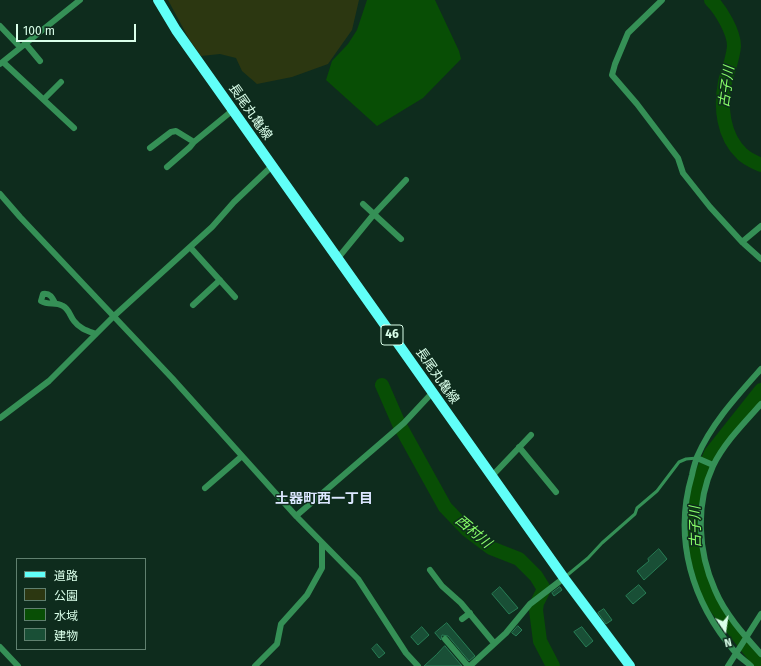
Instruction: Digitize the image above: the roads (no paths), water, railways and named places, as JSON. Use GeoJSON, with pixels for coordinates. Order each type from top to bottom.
{"type":"FeatureCollection","features":[{"type":"Feature","properties":{"kind":"main road","name":"長尾丸亀線"},"geometry":{"type":"LineString","coordinates":[[158,0],[176,30],[432,392],[564,578],[630,666]]}},
{"type":"Feature","properties":{"kind":"street"},"geometry":{"type":"LineString","coordinates":[[74,128],[44,99],[1,63],[80,0]]}},
{"type":"Feature","properties":{"kind":"street"},"geometry":{"type":"LineString","coordinates":[[662,0],[628,34],[615,64],[612,75],[637,104],[678,158],[683,173],[710,207],[742,242],[761,259]]}},
{"type":"Feature","properties":{"kind":"street"},"geometry":{"type":"LineString","coordinates":[[0,26],[40,61]]}},
{"type":"Feature","properties":{"kind":"street"},"geometry":{"type":"LineString","coordinates":[[44,99],[61,82]]}},
{"type":"Feature","properties":{"kind":"street"},"geometry":{"type":"LineString","coordinates":[[167,167],[194,142],[233,110]]}},
{"type":"Feature","properties":{"kind":"street"},"geometry":{"type":"LineString","coordinates":[[150,148],[171,132],[176,131],[194,142]]}},
{"type":"Feature","properties":{"kind":"street"},"geometry":{"type":"LineString","coordinates":[[0,418],[49,381],[114,316],[212,227],[234,202],[272,166]]}},
{"type":"Feature","properties":{"kind":"street"},"geometry":{"type":"LineString","coordinates":[[338,258],[374,214],[406,180]]}},
{"type":"Feature","properties":{"kind":"street"},"geometry":{"type":"LineString","coordinates":[[0,194],[172,378],[296,516],[358,578],[406,653],[418,666]]}},
{"type":"Feature","properties":{"kind":"street"},"geometry":{"type":"LineString","coordinates":[[363,204],[401,239]]}},
{"type":"Feature","properties":{"kind":"street"},"geometry":{"type":"LineString","coordinates":[[742,242],[761,226]]}},
{"type":"Feature","properties":{"kind":"street"},"geometry":{"type":"LineString","coordinates":[[190,247],[235,297]]}},
{"type":"Feature","properties":{"kind":"street"},"geometry":{"type":"LineString","coordinates":[[193,305],[220,280]]}},
{"type":"Feature","properties":{"kind":"street"},"geometry":{"type":"LineString","coordinates":[[55,303],[63,306],[69,312],[73,320],[80,328],[96,334]]}},
{"type":"Feature","properties":{"kind":"street"},"geometry":{"type":"LineString","coordinates":[[751,666],[737,652],[712,619],[701,601],[689,564],[685,541],[684,514],[687,493],[698,458],[721,416],[761,369]]}},
{"type":"Feature","properties":{"kind":"street"},"geometry":{"type":"LineString","coordinates":[[296,516],[404,423],[432,392]]}},
{"type":"Feature","properties":{"kind":"street"},"geometry":{"type":"LineString","coordinates":[[761,404],[725,447],[713,465],[707,481],[702,505],[701,528],[703,550],[715,591],[735,623],[746,638],[761,654]]}},
{"type":"Feature","properties":{"kind":"street"},"geometry":{"type":"LineString","coordinates":[[492,476],[531,435]]}},
{"type":"Feature","properties":{"kind":"street"},"geometry":{"type":"LineString","coordinates":[[520,447],[556,492]]}},
{"type":"Feature","properties":{"kind":"street"},"geometry":{"type":"LineString","coordinates":[[205,488],[242,456]]}},
{"type":"Feature","properties":{"kind":"street"},"geometry":{"type":"LineString","coordinates":[[698,458],[713,465]]}},
{"type":"Feature","properties":{"kind":"street"},"geometry":{"type":"LineString","coordinates":[[255,666],[277,644],[280,624],[308,595],[322,568],[322,543]]}},
{"type":"Feature","properties":{"kind":"street"},"geometry":{"type":"LineString","coordinates":[[430,570],[442,586],[470,613],[494,643]]}},
{"type":"Feature","properties":{"kind":"street"},"geometry":{"type":"LineString","coordinates":[[445,639],[469,666],[506,633],[530,604],[564,578]]}},
{"type":"Feature","properties":{"kind":"street"},"geometry":{"type":"LineString","coordinates":[[437,591],[442,586]]}},
{"type":"Feature","properties":{"kind":"street"},"geometry":{"type":"LineString","coordinates":[[462,619],[470,613]]}},
{"type":"Feature","properties":{"kind":"street"},"geometry":{"type":"LineString","coordinates":[[728,666],[761,614]]}},
{"type":"Feature","properties":{"kind":"street"},"geometry":{"type":"LineString","coordinates":[[0,647],[18,666]]}},
{"type":"Feature","properties":{"kind":"lane"},"geometry":{"type":"LineString","coordinates":[[564,578],[588,558],[602,543],[635,514],[637,508],[656,491],[679,462],[686,459],[698,458]]}},
{"type":"Feature","properties":{"kind":"water"},"geometry":{"type":"Polygon","coordinates":[[[367,0],[435,0],[459,51],[461,59],[423,98],[377,126],[326,80],[332,61],[348,44],[357,30],[367,0]]]}},
{"type":"Feature","properties":{"kind":"waterway","name":"古子川"},"geometry":{"type":"LineString","coordinates":[[711,0],[719,9],[726,22],[732,34],[734,46],[733,55],[725,82],[723,101],[724,121],[736,147],[742,154],[761,165]]}},
{"type":"Feature","properties":{"kind":"waterway","name":"西村川"},"geometry":{"type":"LineString","coordinates":[[382,385],[399,424],[445,507],[467,530],[491,548],[519,559],[536,576],[544,589],[537,603],[536,610],[540,641],[553,666]]}},
{"type":"Feature","properties":{"kind":"waterway","name":"古子川"},"geometry":{"type":"LineString","coordinates":[[761,390],[711,453],[696,487],[693,521],[696,552],[705,586],[715,606],[761,665]]}},
{"type":"Feature","properties":{"kind":"district","name":"土器町西一丁目"},"geometry":{"type":"Point","coordinates":[324,499]}}]}
